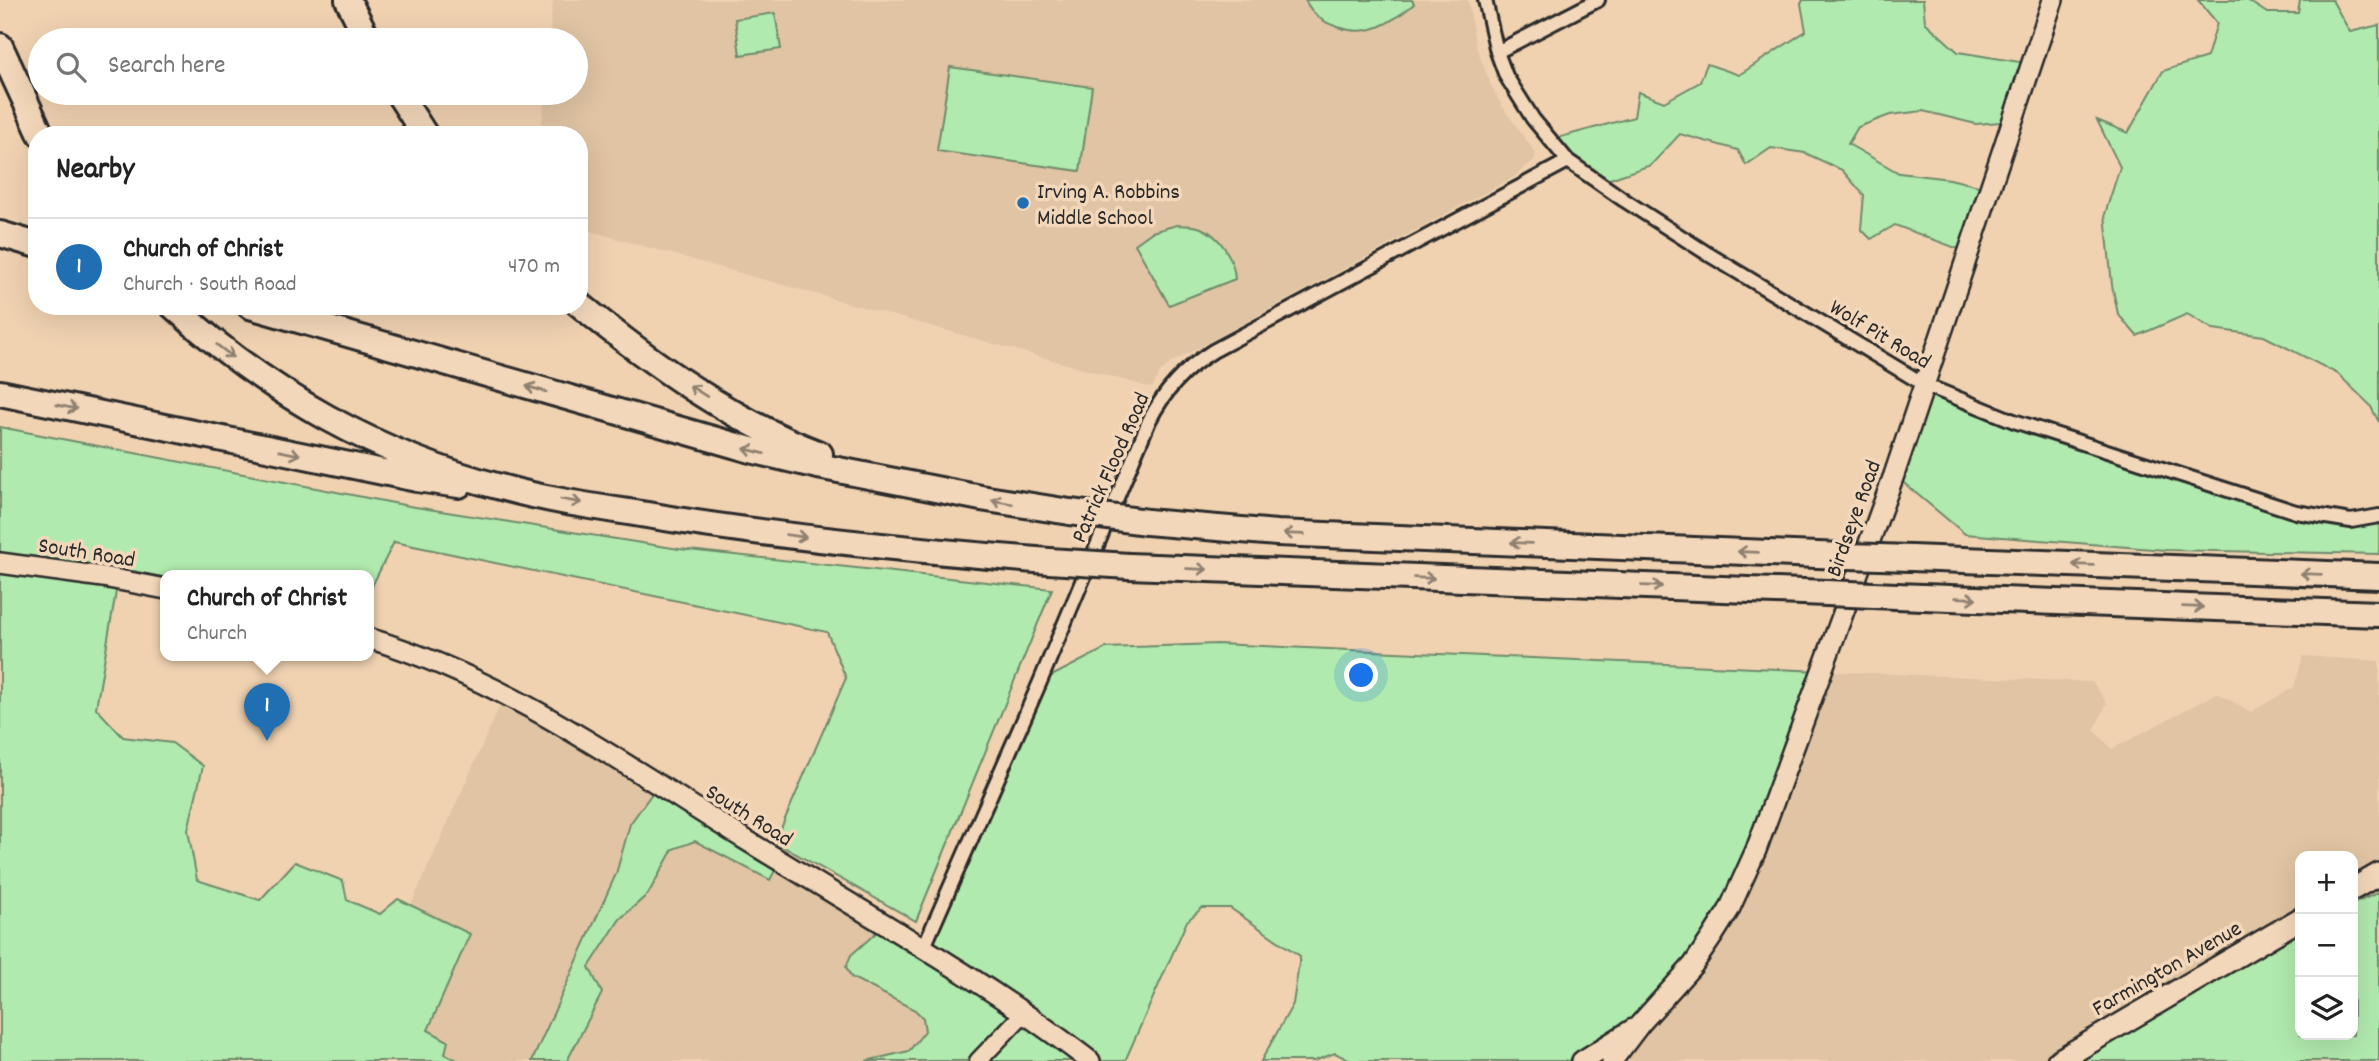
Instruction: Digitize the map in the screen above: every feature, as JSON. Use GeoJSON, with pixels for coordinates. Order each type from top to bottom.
{"type":"FeatureCollection","features":[{"type":"Feature","properties":{"kind":"highway"},"geometry":{"type":"LineString","coordinates":[[348,0],[362,28]]}},
{"type":"Feature","properties":{"kind":"highway"},"geometry":{"type":"LineString","coordinates":[[0,46],[37,126]]}},
{"type":"Feature","properties":{"kind":"highway"},"geometry":{"type":"LineString","coordinates":[[406,105],[419,126]]}},
{"type":"Feature","properties":{"kind":"highway"},"geometry":{"type":"LineString","coordinates":[[0,234],[28,242]]}},
{"type":"Feature","properties":{"kind":"highway"},"geometry":{"type":"LineString","coordinates":[[588,311],[670,372],[760,428],[806,448],[893,479]]}},
{"type":"Feature","properties":{"kind":"highway"},"geometry":{"type":"LineString","coordinates":[[184,315],[235,359],[276,388],[319,413],[399,452],[504,488]]}},
{"type":"Feature","properties":{"kind":"highway"},"geometry":{"type":"LineString","coordinates":[[281,315],[713,440],[818,466],[981,498],[1147,522],[1277,533],[2379,576]]}},
{"type":"Feature","properties":{"kind":"highway"},"geometry":{"type":"LineString","coordinates":[[0,394],[417,479],[504,488],[639,513],[788,536],[1049,561],[2379,614]]}},
{"type":"Feature","properties":{"kind":"main road","name":"Birdseye Road"},"geometry":{"type":"LineString","coordinates":[[1612,1061],[1640,1024],[1693,965],[1728,910],[1745,876],[1894,475],[2053,0]]}},
{"type":"Feature","properties":{"kind":"main road","name":"South Road"},"geometry":{"type":"LineString","coordinates":[[0,562],[160,588]]}},
{"type":"Feature","properties":{"kind":"main road","name":"South Road"},"geometry":{"type":"LineString","coordinates":[[374,640],[479,680],[533,709],[923,948],[1024,1013],[1090,1061]]}},
{"type":"Feature","properties":{"kind":"main road"},"geometry":{"type":"LineString","coordinates":[[2358,886],[2379,874]]}},
{"type":"Feature","properties":{"kind":"main road","name":"Farmington Avenue"},"geometry":{"type":"LineString","coordinates":[[2058,1061],[2295,922]]}},
{"type":"Feature","properties":{"kind":"main road","name":"Birdseye Road"},"geometry":{"type":"LineString","coordinates":[[1582,1061],[1640,1024]]}},
{"type":"Feature","properties":{"kind":"street","name":"Wolf Pit Road"},"geometry":{"type":"LineString","coordinates":[[1485,0],[1497,52],[1517,97],[1568,160],[1708,254],[1925,385],[2014,421],[2296,512],[2351,521],[2379,516]]}},
{"type":"Feature","properties":{"kind":"street"},"geometry":{"type":"LineString","coordinates":[[1497,52],[1598,0]]}},
{"type":"Feature","properties":{"kind":"street","name":"Patrick Flood Road"},"geometry":{"type":"LineString","coordinates":[[923,948],[1040,682],[1149,421],[1168,389],[1189,368],[1213,351],[1568,160]]}},
{"type":"Feature","properties":{"kind":"street"},"geometry":{"type":"LineString","coordinates":[[978,1061],[1024,1013]]}},
{"type":"Feature","properties":{"kind":"shaded area","name":"Irving A. Robbins Middle School"},"geometry":{"type":"Polygon","coordinates":[[[553,0],[1468,0],[1475,43],[1490,83],[1502,106],[1536,154],[1534,160],[1512,178],[1172,362],[1160,373],[1152,388],[588,231],[588,126],[542,126],[544,105],[588,105],[588,28],[550,28],[553,0]]]}},
{"type":"Feature","properties":{"kind":"shaded area"},"geometry":{"type":"Polygon","coordinates":[[[2303,656],[2379,661],[2379,875],[2358,887],[2358,851],[2295,851],[2295,923],[2058,1061],[1612,1061],[1821,671],[2092,682],[2107,703],[2094,730],[2112,749],[2217,693],[2251,712],[2294,687],[2303,656]]]}},
{"type":"Feature","properties":{"kind":"shaded area"},"geometry":{"type":"Polygon","coordinates":[[[505,694],[658,785],[630,824],[616,874],[532,1061],[459,1061],[444,1054],[428,1030],[470,934],[411,905],[505,694]]]}},
{"type":"Feature","properties":{"kind":"shaded area"},"geometry":{"type":"Polygon","coordinates":[[[695,841],[770,880],[780,861],[885,925],[851,955],[847,967],[851,977],[915,1010],[923,1018],[925,1031],[909,1051],[866,1061],[567,1061],[602,993],[589,967],[620,919],[648,894],[673,849],[695,841]]]}},
{"type":"Feature","properties":{"kind":"green space"},"geometry":{"type":"Polygon","coordinates":[[[1305,0],[1412,0],[1414,4],[1388,23],[1359,31],[1338,27],[1323,20],[1311,10],[1305,0]]]}},
{"type":"Feature","properties":{"kind":"green space"},"geometry":{"type":"Polygon","coordinates":[[[1803,0],[1923,0],[1925,22],[1958,52],[2032,64],[2013,121],[1976,124],[1923,111],[1890,115],[1858,127],[1848,144],[1899,173],[1950,179],[1990,189],[1969,253],[1895,225],[1871,239],[1861,229],[1864,195],[1842,170],[1805,153],[1771,148],[1746,165],[1738,150],[1680,134],[1651,165],[1598,183],[1550,140],[1634,117],[1638,92],[1664,102],[1700,82],[1707,64],[1739,75],[1806,31],[1801,4],[1803,0]]]}},
{"type":"Feature","properties":{"kind":"green space"},"geometry":{"type":"Polygon","coordinates":[[[2198,0],[2247,0],[2267,13],[2298,13],[2300,0],[2332,0],[2350,32],[2379,25],[2379,422],[2370,405],[2338,374],[2264,336],[2213,329],[2187,314],[2137,336],[2118,314],[2112,285],[2105,214],[2120,167],[2097,120],[2128,133],[2163,71],[2207,57],[2217,23],[2198,0]]]}},
{"type":"Feature","properties":{"kind":"green space"},"geometry":{"type":"Polygon","coordinates":[[[775,13],[781,49],[740,55],[735,19],[775,13]]]}},
{"type":"Feature","properties":{"kind":"green space"},"geometry":{"type":"Polygon","coordinates":[[[950,67],[1092,87],[1080,171],[937,151],[950,67]]]}},
{"type":"Feature","properties":{"kind":"green space"},"geometry":{"type":"Polygon","coordinates":[[[1177,225],[1198,227],[1215,237],[1229,256],[1235,279],[1169,305],[1135,244],[1152,232],[1177,225]]]}},
{"type":"Feature","properties":{"kind":"green space"},"geometry":{"type":"Polygon","coordinates":[[[1925,385],[2296,512],[2379,516],[2379,554],[2165,550],[1965,534],[1894,475],[1925,385]]]}},
{"type":"Feature","properties":{"kind":"green space"},"geometry":{"type":"Polygon","coordinates":[[[0,427],[409,506],[679,549],[1052,589],[916,921],[775,842],[846,678],[827,632],[394,542],[374,582],[374,570],[160,570],[160,577],[0,553],[0,427]]]}},
{"type":"Feature","properties":{"kind":"green space"},"geometry":{"type":"Polygon","coordinates":[[[0,563],[118,580],[96,708],[123,737],[172,743],[203,766],[188,830],[197,880],[260,900],[295,862],[343,881],[347,900],[380,914],[398,899],[470,934],[428,1030],[448,1041],[445,1054],[459,1061],[0,1061],[0,563]]]}},
{"type":"Feature","properties":{"kind":"green space"},"geometry":{"type":"Polygon","coordinates":[[[1217,644],[1821,671],[1756,850],[1671,992],[1582,1061],[1351,1061],[1335,1053],[1314,1061],[1261,1061],[1293,1004],[1300,956],[1230,908],[1202,908],[1187,921],[1125,1061],[866,1061],[909,1051],[925,1031],[923,1018],[915,1010],[851,977],[846,967],[851,955],[885,925],[923,948],[1040,682],[1106,648],[1217,644]]]}},
{"type":"Feature","properties":{"kind":"green space"},"geometry":{"type":"Polygon","coordinates":[[[658,785],[780,861],[770,880],[695,841],[673,849],[648,894],[620,919],[589,967],[602,993],[567,1061],[532,1061],[616,874],[630,824],[658,785]]]}},
{"type":"Feature","properties":{"kind":"green space"},"geometry":{"type":"Polygon","coordinates":[[[2379,892],[2379,1061],[2058,1061],[2295,930],[2295,1040],[2358,1040],[2358,902],[2379,892]]]}},
{"type":"Feature","properties":{"kind":"place","name":"Irving A. Robbins Middle School"},"geometry":{"type":"Point","coordinates":[1023,203]}},
{"type":"Feature","properties":{"kind":"place","name":"Church of Christ"},"geometry":{"type":"Point","coordinates":[267,741]}}]}
